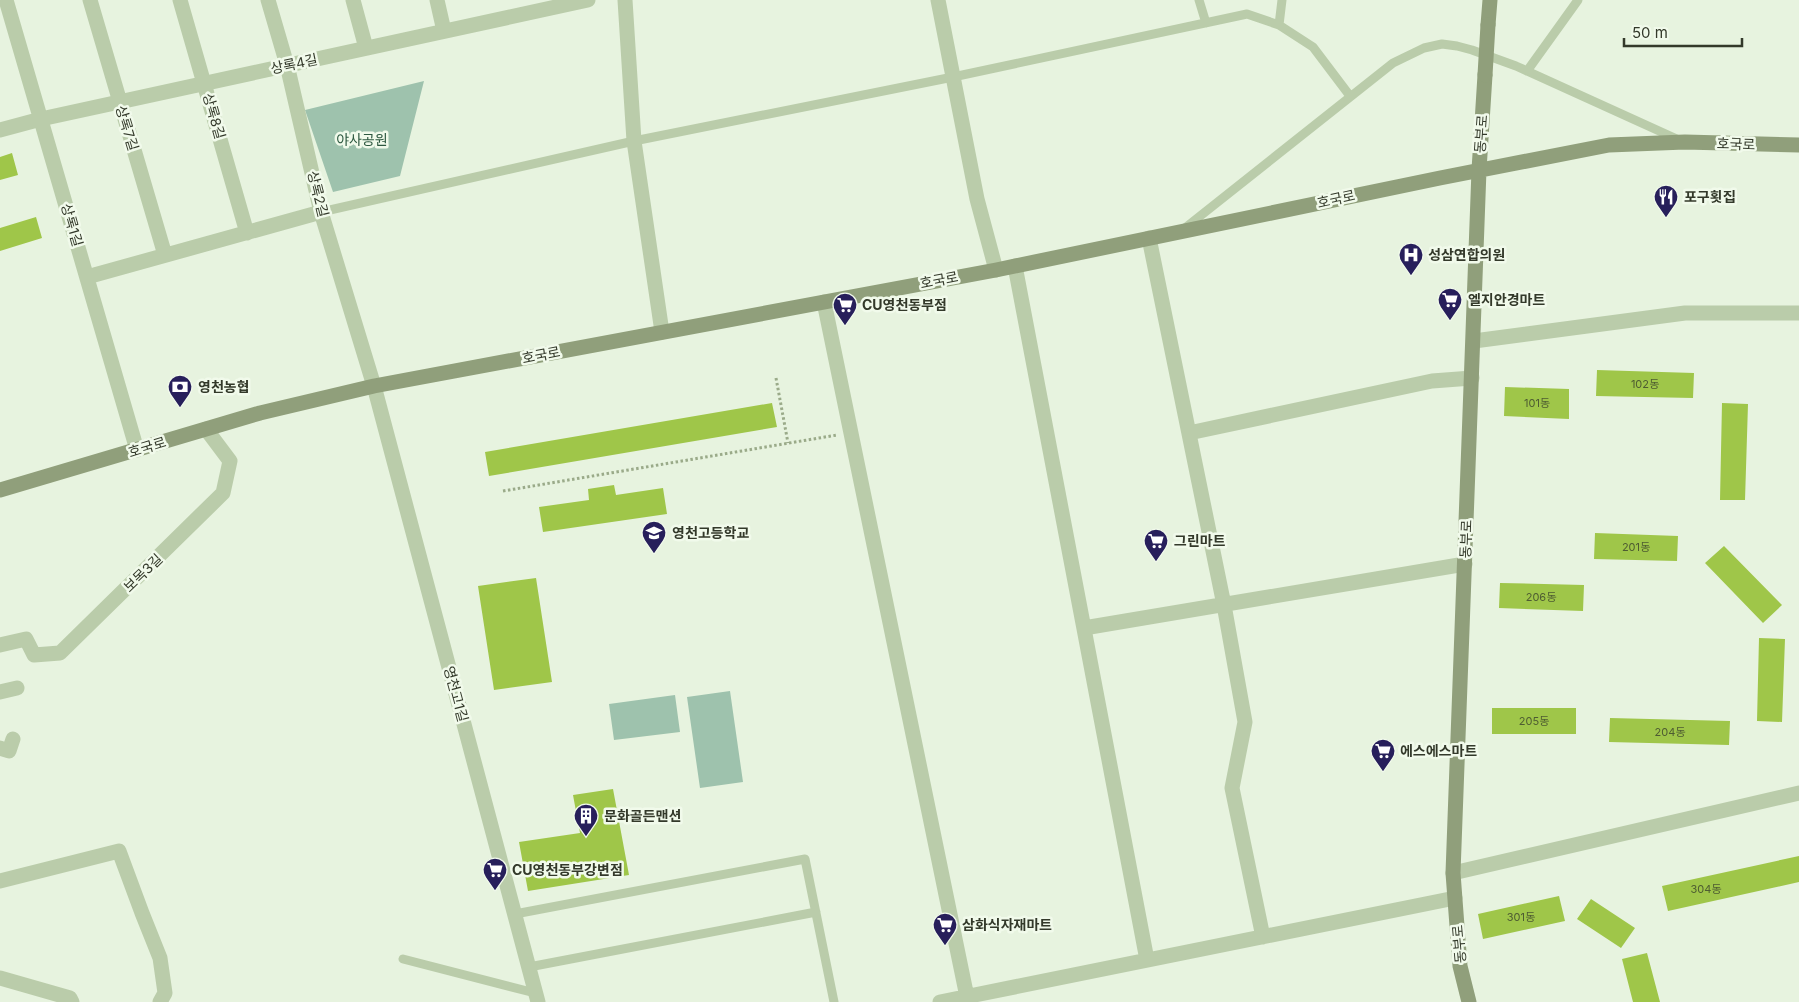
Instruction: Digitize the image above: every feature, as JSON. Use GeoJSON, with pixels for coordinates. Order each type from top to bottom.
{"type":"FeatureCollection","features":[{"type":"Feature","properties":{"kind":"main road","name":"동부로"},"geometry":{"type":"LineString","coordinates":[[1469,1002],[1460,966],[1453,873],[1466,564],[1479,170],[1490,0]]}},
{"type":"Feature","properties":{"kind":"main road","name":"호국로"},"geometry":{"type":"LineString","coordinates":[[0,490],[260,413],[374,386],[996,270],[1609,145],[1685,142],[1799,146]]}},
{"type":"Feature","properties":{"kind":"street","name":"상록1길"},"geometry":{"type":"LineString","coordinates":[[6,0],[137,450]]}},
{"type":"Feature","properties":{"kind":"street","name":"상록7길"},"geometry":{"type":"LineString","coordinates":[[90,0],[165,256]]}},
{"type":"Feature","properties":{"kind":"street","name":"상록8길"},"geometry":{"type":"LineString","coordinates":[[180,0],[247,233]]}},
{"type":"Feature","properties":{"kind":"street","name":"상록2길"},"geometry":{"type":"LineString","coordinates":[[268,0],[287,65],[322,212],[374,386]]}},
{"type":"Feature","properties":{"kind":"street"},"geometry":{"type":"LineString","coordinates":[[354,0],[366,48]]}},
{"type":"Feature","properties":{"kind":"street"},"geometry":{"type":"LineString","coordinates":[[437,0],[444,31]]}},
{"type":"Feature","properties":{"kind":"street","name":"상록4길"},"geometry":{"type":"LineString","coordinates":[[0,130],[40,118],[588,0]]}},
{"type":"Feature","properties":{"kind":"street"},"geometry":{"type":"LineString","coordinates":[[625,0],[634,141],[662,332]]}},
{"type":"Feature","properties":{"kind":"street"},"geometry":{"type":"LineString","coordinates":[[938,0],[977,199],[996,270]]}},
{"type":"Feature","properties":{"kind":"street"},"geometry":{"type":"LineString","coordinates":[[87,277],[322,212]]}},
{"type":"Feature","properties":{"kind":"street"},"geometry":{"type":"LineString","coordinates":[[1149,238],[1224,605],[1245,722],[1232,788],[1263,937]]}},
{"type":"Feature","properties":{"kind":"street"},"geometry":{"type":"LineString","coordinates":[[1015,266],[1147,960]]}},
{"type":"Feature","properties":{"kind":"street"},"geometry":{"type":"LineString","coordinates":[[824,302],[967,997]]}},
{"type":"Feature","properties":{"kind":"street"},"geometry":{"type":"LineString","coordinates":[[1474,342],[1685,313],[1799,313]]}},
{"type":"Feature","properties":{"kind":"street"},"geometry":{"type":"LineString","coordinates":[[1189,433],[1432,381],[1472,378]]}},
{"type":"Feature","properties":{"kind":"street","name":"영천고1길"},"geometry":{"type":"LineString","coordinates":[[374,386],[536,997]]}},
{"type":"Feature","properties":{"kind":"street","name":"보목3길"},"geometry":{"type":"LineString","coordinates":[[0,645],[26,639],[34,655],[60,653],[223,493],[230,461],[206,429]]}},
{"type":"Feature","properties":{"kind":"street"},"geometry":{"type":"LineString","coordinates":[[1084,628],[1466,564]]}},
{"type":"Feature","properties":{"kind":"street"},"geometry":{"type":"LineString","coordinates":[[0,692],[17,688]]}},
{"type":"Feature","properties":{"kind":"street"},"geometry":{"type":"LineString","coordinates":[[0,748],[9,751],[13,739]]}},
{"type":"Feature","properties":{"kind":"street"},"geometry":{"type":"LineString","coordinates":[[1453,873],[1799,793]]}},
{"type":"Feature","properties":{"kind":"street"},"geometry":{"type":"LineString","coordinates":[[0,881],[119,852],[160,958],[165,993],[160,1002]]}},
{"type":"Feature","properties":{"kind":"street"},"geometry":{"type":"LineString","coordinates":[[940,1002],[1455,898]]}},
{"type":"Feature","properties":{"kind":"street"},"geometry":{"type":"LineString","coordinates":[[0,978],[70,998],[72,1002]]}},
{"type":"Feature","properties":{"kind":"lane"},"geometry":{"type":"LineString","coordinates":[[1199,0],[1206,23]]}},
{"type":"Feature","properties":{"kind":"lane"},"geometry":{"type":"LineString","coordinates":[[1279,26],[1282,0]]}},
{"type":"Feature","properties":{"kind":"lane"},"geometry":{"type":"LineString","coordinates":[[1527,71],[1578,0]]}},
{"type":"Feature","properties":{"kind":"lane"},"geometry":{"type":"LineString","coordinates":[[322,212],[634,141],[953,77],[1247,14],[1279,26],[1313,47],[1350,96]]}},
{"type":"Feature","properties":{"kind":"lane"},"geometry":{"type":"LineString","coordinates":[[1181,231],[1394,63],[1424,48],[1442,44],[1457,46],[1494,57],[1685,142]]}},
{"type":"Feature","properties":{"kind":"lane"},"geometry":{"type":"LineString","coordinates":[[515,914],[805,858],[834,1002]]}},
{"type":"Feature","properties":{"kind":"lane"},"geometry":{"type":"LineString","coordinates":[[529,967],[816,912]]}},
{"type":"Feature","properties":{"kind":"lane"},"geometry":{"type":"LineString","coordinates":[[403,959],[536,997]]}},
{"type":"Feature","properties":{"kind":"path"},"geometry":{"type":"LineString","coordinates":[[776,378],[788,443]]}},
{"type":"Feature","properties":{"kind":"path"},"geometry":{"type":"LineString","coordinates":[[503,491],[850,432]]}},
{"type":"Feature","properties":{"kind":"green space","name":"야사공원"},"geometry":{"type":"Polygon","coordinates":[[[424,81],[400,176],[333,192],[305,110],[424,81]]]}},
{"type":"Feature","properties":{"kind":"green space"},"geometry":{"type":"Polygon","coordinates":[[[730,691],[743,782],[700,788],[687,697],[730,691]]]}},
{"type":"Feature","properties":{"kind":"green space"},"geometry":{"type":"Polygon","coordinates":[[[675,695],[680,732],[614,740],[609,704],[675,695]]]}},
{"type":"Feature","properties":{"kind":"building"},"geometry":{"type":"Polygon","coordinates":[[[12,153],[18,175],[0,180],[0,157],[12,153]]]}},
{"type":"Feature","properties":{"kind":"building"},"geometry":{"type":"Polygon","coordinates":[[[36,217],[42,238],[0,251],[0,228],[36,217]]]}},
{"type":"Feature","properties":{"kind":"building"},"geometry":{"type":"Polygon","coordinates":[[[1597,370],[1694,373],[1693,398],[1596,396],[1597,370]]]}},
{"type":"Feature","properties":{"kind":"building"},"geometry":{"type":"Polygon","coordinates":[[[1505,387],[1569,389],[1569,419],[1504,416],[1505,387]]]}},
{"type":"Feature","properties":{"kind":"building"},"geometry":{"type":"Polygon","coordinates":[[[772,403],[777,427],[489,476],[485,452],[772,403]]]}},
{"type":"Feature","properties":{"kind":"building"},"geometry":{"type":"Polygon","coordinates":[[[1722,403],[1748,404],[1745,500],[1720,500],[1722,403]]]}},
{"type":"Feature","properties":{"kind":"building"},"geometry":{"type":"Polygon","coordinates":[[[614,485],[616,495],[663,488],[667,514],[543,532],[539,507],[589,500],[588,489],[614,485]]]}},
{"type":"Feature","properties":{"kind":"building"},"geometry":{"type":"Polygon","coordinates":[[[1595,533],[1678,536],[1677,561],[1594,559],[1595,533]]]}},
{"type":"Feature","properties":{"kind":"building"},"geometry":{"type":"Polygon","coordinates":[[[1724,546],[1782,605],[1763,623],[1705,563],[1724,546]]]}},
{"type":"Feature","properties":{"kind":"building"},"geometry":{"type":"Polygon","coordinates":[[[536,578],[552,682],[494,690],[478,586],[536,578]]]}},
{"type":"Feature","properties":{"kind":"building"},"geometry":{"type":"Polygon","coordinates":[[[1500,583],[1584,585],[1583,611],[1499,608],[1500,583]]]}},
{"type":"Feature","properties":{"kind":"building"},"geometry":{"type":"Polygon","coordinates":[[[1759,638],[1785,639],[1782,722],[1757,721],[1759,638]]]}},
{"type":"Feature","properties":{"kind":"building"},"geometry":{"type":"Polygon","coordinates":[[[1492,708],[1576,708],[1576,734],[1492,734],[1492,708]]]}},
{"type":"Feature","properties":{"kind":"building"},"geometry":{"type":"Polygon","coordinates":[[[1610,718],[1730,721],[1729,745],[1609,742],[1610,718]]]}},
{"type":"Feature","properties":{"kind":"building","name":"문화골든맨션"},"geometry":{"type":"Polygon","coordinates":[[[613,789],[629,875],[528,891],[519,842],[580,833],[573,795],[613,789]]]}},
{"type":"Feature","properties":{"kind":"building"},"geometry":{"type":"Polygon","coordinates":[[[1799,856],[1799,882],[1668,911],[1662,886],[1799,856]]]}},
{"type":"Feature","properties":{"kind":"building"},"geometry":{"type":"Polygon","coordinates":[[[1559,896],[1565,921],[1483,939],[1478,914],[1559,896]]]}},
{"type":"Feature","properties":{"kind":"building"},"geometry":{"type":"Polygon","coordinates":[[[1591,899],[1635,928],[1621,948],[1577,919],[1591,899]]]}},
{"type":"Feature","properties":{"kind":"building"},"geometry":{"type":"Polygon","coordinates":[[[1647,953],[1660,1002],[1633,1002],[1622,959],[1647,953]]]}},
{"type":"Feature","properties":{"kind":"place","name":"포구횟집"},"geometry":{"type":"Point","coordinates":[1666,218]}},
{"type":"Feature","properties":{"kind":"place","name":"성삼연합의원"},"geometry":{"type":"Point","coordinates":[1411,276]}},
{"type":"Feature","properties":{"kind":"place","name":"엘지안경마트"},"geometry":{"type":"Point","coordinates":[1450,321]}},
{"type":"Feature","properties":{"kind":"place","name":"CU영천동부점"},"geometry":{"type":"Point","coordinates":[845,326]}},
{"type":"Feature","properties":{"kind":"place","name":"영천농협"},"geometry":{"type":"Point","coordinates":[180,408]}},
{"type":"Feature","properties":{"kind":"place","name":"영천고등학교"},"geometry":{"type":"Point","coordinates":[654,554]}},
{"type":"Feature","properties":{"kind":"place","name":"그린마트"},"geometry":{"type":"Point","coordinates":[1156,562]}},
{"type":"Feature","properties":{"kind":"place","name":"에스에스마트"},"geometry":{"type":"Point","coordinates":[1383,772]}},
{"type":"Feature","properties":{"kind":"place","name":"문화골든맨션"},"geometry":{"type":"Point","coordinates":[586,837]}},
{"type":"Feature","properties":{"kind":"place","name":"CU영천동부강변점"},"geometry":{"type":"Point","coordinates":[495,891]}},
{"type":"Feature","properties":{"kind":"place","name":"삼화식자재마트"},"geometry":{"type":"Point","coordinates":[945,946]}}]}
